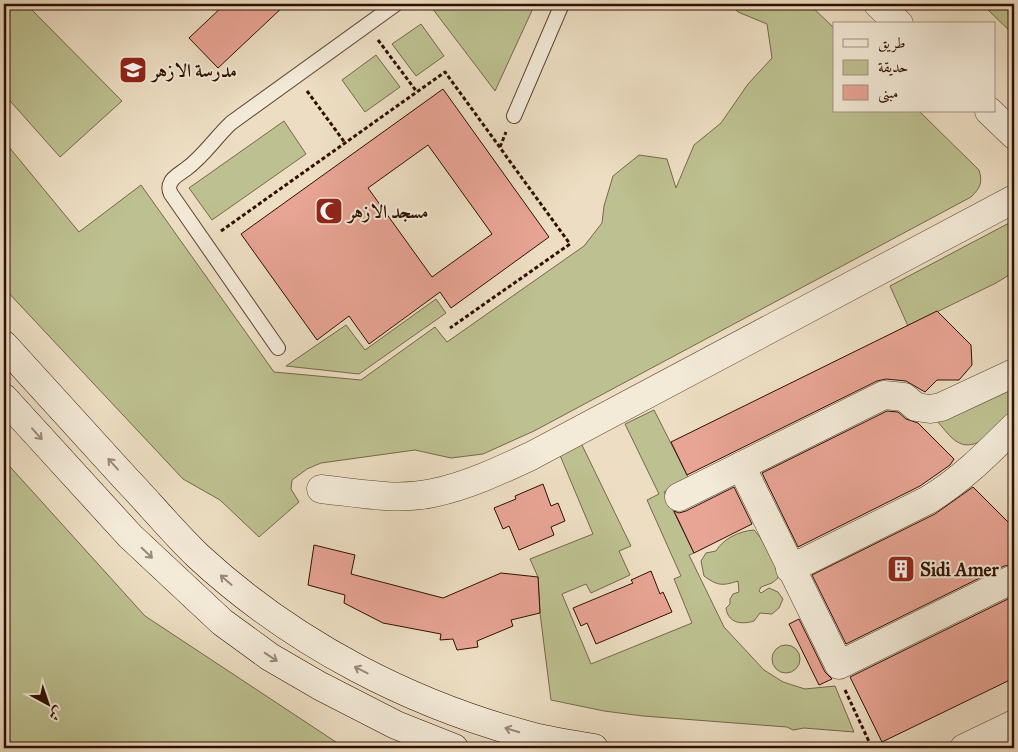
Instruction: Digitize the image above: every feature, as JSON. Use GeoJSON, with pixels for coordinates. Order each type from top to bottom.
{"type":"FeatureCollection","features":[{"type":"Feature","properties":{"kind":"street"},"geometry":{"type":"LineString","coordinates":[[990,112],[1014,135]]}},
{"type":"Feature","properties":{"kind":"street"},"geometry":{"type":"LineString","coordinates":[[321,490],[394,497],[432,494],[482,479],[539,451],[1014,199]]}},
{"type":"Feature","properties":{"kind":"street"},"geometry":{"type":"LineString","coordinates":[[4,345],[198,555],[243,594],[288,627],[354,667],[384,682],[465,715],[538,738],[594,748]]}},
{"type":"Feature","properties":{"kind":"street"},"geometry":{"type":"LineString","coordinates":[[679,497],[884,395],[904,397],[916,407],[930,409],[941,407],[1014,373]]}},
{"type":"Feature","properties":{"kind":"street"},"geometry":{"type":"LineString","coordinates":[[4,398],[130,536],[222,622],[270,657],[320,686],[396,725],[454,748]]}},
{"type":"Feature","properties":{"kind":"street"},"geometry":{"type":"LineString","coordinates":[[790,569],[928,500],[948,488],[1014,428]]}},
{"type":"Feature","properties":{"kind":"street"},"geometry":{"type":"LineString","coordinates":[[741,466],[790,569],[839,665],[1010,580]]}},
{"type":"Feature","properties":{"kind":"street"},"geometry":{"type":"LineString","coordinates":[[964,748],[1014,724]]}},
{"type":"Feature","properties":{"kind":"lane"},"geometry":{"type":"LineString","coordinates":[[278,348],[171,194],[170,184],[174,178],[201,157],[221,132],[231,123],[396,4]]}},
{"type":"Feature","properties":{"kind":"lane"},"geometry":{"type":"LineString","coordinates":[[514,116],[562,4]]}},
{"type":"Feature","properties":{"kind":"path"},"geometry":{"type":"LineString","coordinates":[[367,25],[418,92]]}},
{"type":"Feature","properties":{"kind":"path"},"geometry":{"type":"LineString","coordinates":[[205,243],[445,72],[570,244],[450,328]]}},
{"type":"Feature","properties":{"kind":"path"},"geometry":{"type":"LineString","coordinates":[[296,76],[345,143]]}},
{"type":"Feature","properties":{"kind":"path"},"geometry":{"type":"LineString","coordinates":[[845,688],[872,748]]}},
{"type":"Feature","properties":{"kind":"green space"},"geometry":{"type":"Polygon","coordinates":[[[4,4],[26,4],[122,101],[60,157],[4,94],[4,4]]]}},
{"type":"Feature","properties":{"kind":"green space"},"geometry":{"type":"Polygon","coordinates":[[[429,4],[535,4],[495,91],[429,4]]]}},
{"type":"Feature","properties":{"kind":"green space"},"geometry":{"type":"Polygon","coordinates":[[[730,4],[809,4],[833,27],[833,112],[920,112],[979,170],[981,182],[979,188],[971,197],[534,431],[483,454],[451,458],[415,450],[321,463],[307,469],[292,480],[291,489],[299,502],[259,537],[220,500],[183,479],[4,288],[4,141],[79,232],[141,185],[274,372],[361,380],[435,327],[447,342],[584,246],[602,223],[604,206],[613,176],[639,155],[667,159],[676,188],[694,145],[721,123],[748,84],[772,58],[767,24],[738,12],[730,4]]]}},
{"type":"Feature","properties":{"kind":"green space"},"geometry":{"type":"Polygon","coordinates":[[[978,4],[1014,4],[1014,35],[985,7],[978,4]]]}},
{"type":"Feature","properties":{"kind":"green space"},"geometry":{"type":"Polygon","coordinates":[[[421,24],[444,56],[416,76],[392,44],[421,24]]]}},
{"type":"Feature","properties":{"kind":"green space"},"geometry":{"type":"Polygon","coordinates":[[[376,55],[400,87],[365,112],[342,80],[376,55]]]}},
{"type":"Feature","properties":{"kind":"green space"},"geometry":{"type":"Polygon","coordinates":[[[284,121],[306,154],[212,220],[189,188],[284,121]]]}},
{"type":"Feature","properties":{"kind":"green space"},"geometry":{"type":"Polygon","coordinates":[[[1011,222],[1014,226],[1014,272],[996,283],[908,326],[890,286],[1011,222]]]}},
{"type":"Feature","properties":{"kind":"green space"},"geometry":{"type":"Polygon","coordinates":[[[436,299],[446,313],[359,374],[286,366],[346,325],[365,350],[436,299]]]}},
{"type":"Feature","properties":{"kind":"green space"},"geometry":{"type":"Polygon","coordinates":[[[1014,385],[1014,410],[979,442],[965,445],[954,440],[936,420],[1014,385]]]}},
{"type":"Feature","properties":{"kind":"green space"},"geometry":{"type":"Polygon","coordinates":[[[654,410],[689,479],[664,492],[694,553],[689,555],[724,627],[764,670],[783,682],[805,689],[835,686],[854,732],[804,728],[793,730],[787,727],[643,716],[604,711],[551,700],[540,613],[538,577],[530,559],[593,534],[559,453],[580,441],[631,546],[619,551],[630,575],[591,593],[586,584],[562,594],[591,664],[692,623],[674,579],[681,576],[647,500],[659,494],[625,424],[654,410]]]}},
{"type":"Feature","properties":{"kind":"green space"},"geometry":{"type":"Polygon","coordinates":[[[4,460],[145,616],[345,748],[4,748],[4,460]]]}},
{"type":"Feature","properties":{"kind":"green space"},"geometry":{"type":"Polygon","coordinates":[[[754,530],[760,537],[779,572],[778,578],[772,583],[761,587],[759,591],[761,593],[769,588],[778,592],[783,599],[779,608],[772,614],[760,613],[754,621],[740,623],[729,617],[726,608],[730,604],[733,594],[739,592],[738,581],[728,584],[713,582],[704,576],[701,561],[706,553],[716,551],[732,536],[754,530]]]}},
{"type":"Feature","properties":{"kind":"green space"},"geometry":{"type":"Polygon","coordinates":[[[786,645],[796,649],[800,659],[796,669],[786,673],[776,669],[772,659],[776,649],[786,645]]]}},
{"type":"Feature","properties":{"kind":"building"},"geometry":{"type":"Polygon","coordinates":[[[225,4],[286,4],[218,68],[189,38],[225,4]]]}},
{"type":"Feature","properties":{"kind":"building","name":"مسجد الازهر"},"geometry":{"type":"Polygon","coordinates":[[[443,89],[549,237],[451,308],[440,292],[369,344],[349,316],[317,340],[241,234],[443,89]],[[428,145],[368,188],[432,277],[492,234],[428,145]]]}},
{"type":"Feature","properties":{"kind":"building"},"geometry":{"type":"Polygon","coordinates":[[[937,311],[971,345],[972,365],[959,380],[937,380],[925,392],[906,381],[886,379],[877,381],[687,475],[671,442],[937,311]]]}},
{"type":"Feature","properties":{"kind":"building"},"geometry":{"type":"Polygon","coordinates":[[[887,411],[898,412],[906,419],[918,423],[954,459],[950,465],[920,486],[798,547],[762,473],[887,411]]]}},
{"type":"Feature","properties":{"kind":"building"},"geometry":{"type":"Polygon","coordinates":[[[543,484],[551,506],[558,503],[565,521],[551,527],[554,535],[519,550],[509,526],[503,529],[494,508],[516,499],[515,496],[543,484]]]}},
{"type":"Feature","properties":{"kind":"building"},"geometry":{"type":"Polygon","coordinates":[[[734,487],[752,524],[694,553],[674,511],[679,513],[686,511],[734,487]]]}},
{"type":"Feature","properties":{"kind":"building","name":"Sidi Amer"},"geometry":{"type":"Polygon","coordinates":[[[973,487],[1014,528],[1014,565],[1004,566],[846,644],[812,575],[935,514],[973,487]]]}},
{"type":"Feature","properties":{"kind":"building"},"geometry":{"type":"Polygon","coordinates":[[[314,545],[355,555],[351,574],[443,598],[501,573],[538,577],[540,613],[511,620],[513,626],[477,641],[478,647],[457,650],[453,639],[440,640],[441,634],[383,623],[344,603],[345,595],[308,585],[314,545]]]}},
{"type":"Feature","properties":{"kind":"building"},"geometry":{"type":"Polygon","coordinates":[[[651,571],[660,594],[663,592],[672,612],[596,644],[587,623],[581,626],[573,608],[633,583],[631,580],[651,571]]]}},
{"type":"Feature","properties":{"kind":"building","name":"Sidi Amer"},"geometry":{"type":"Polygon","coordinates":[[[1014,596],[1014,678],[882,742],[850,677],[1014,596]]]}},
{"type":"Feature","properties":{"kind":"building"},"geometry":{"type":"Polygon","coordinates":[[[799,619],[825,672],[832,679],[819,685],[789,624],[799,619]]]}},
{"type":"Feature","properties":{"kind":"place","name":"مدرسة الازهر"},"geometry":{"type":"Point","coordinates":[133,70]}},
{"type":"Feature","properties":{"kind":"place","name":"مسجد الازهر"},"geometry":{"type":"Point","coordinates":[329,211]}},
{"type":"Feature","properties":{"kind":"place","name":"Sidi Amer"},"geometry":{"type":"Point","coordinates":[901,569]}}]}
